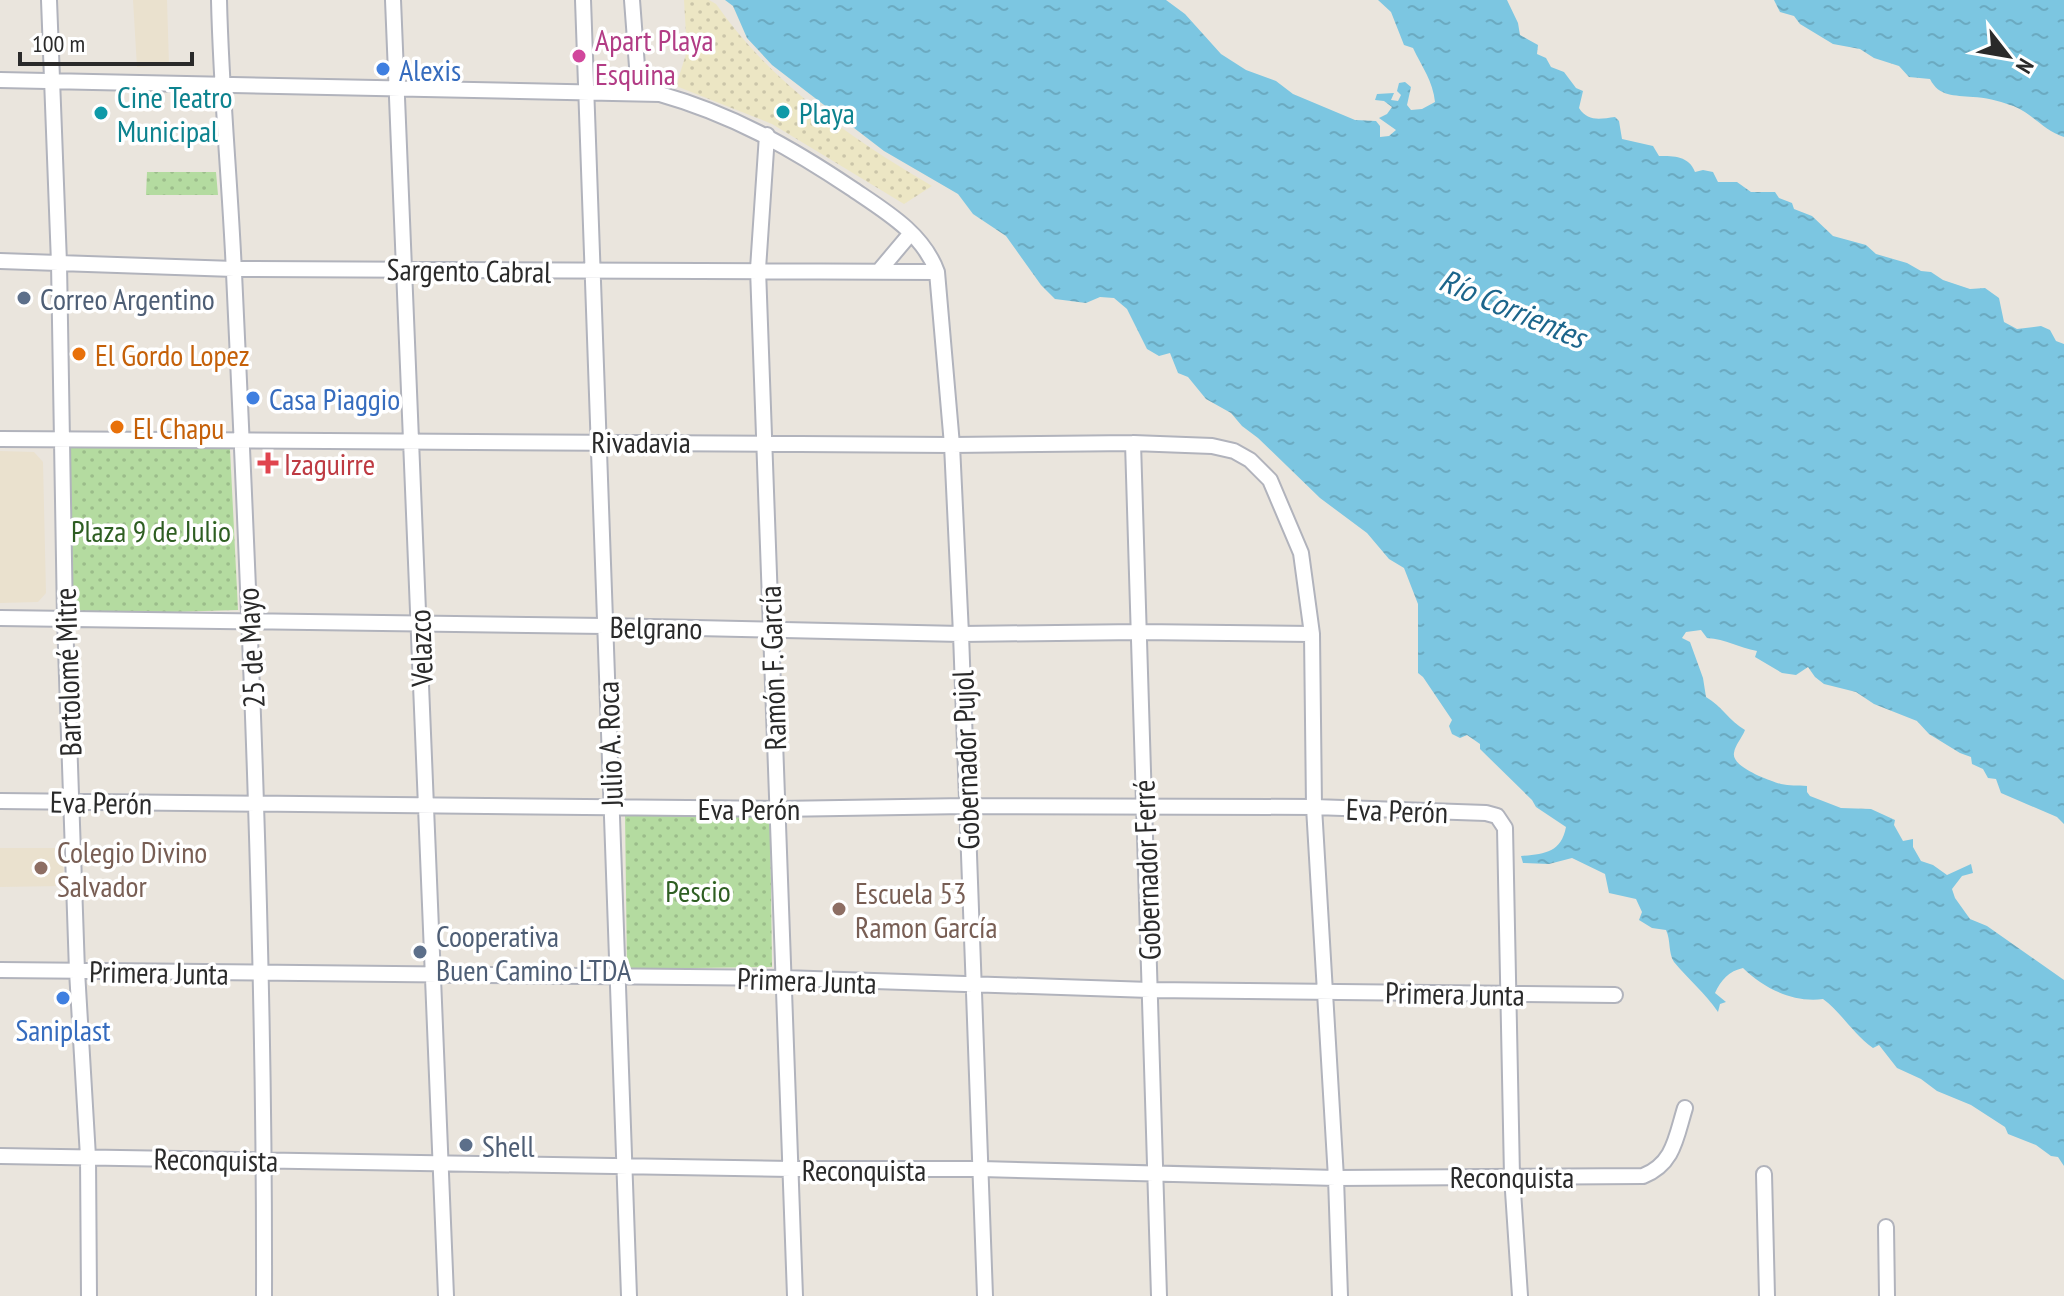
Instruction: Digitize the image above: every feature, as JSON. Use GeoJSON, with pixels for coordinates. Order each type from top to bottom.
{"type":"FeatureCollection","features":[{"type":"Feature","properties":{"kind":"street","name":"Bartolomé Mitre"},"geometry":{"type":"LineString","coordinates":[[49,0],[59,263],[71,802],[88,1157],[89,1296]]}},
{"type":"Feature","properties":{"kind":"street","name":"25 de Mayo"},"geometry":{"type":"LineString","coordinates":[[219,0],[258,805],[264,1296]]}},
{"type":"Feature","properties":{"kind":"street","name":"Velazco"},"geometry":{"type":"LineString","coordinates":[[393,0],[446,1296]]}},
{"type":"Feature","properties":{"kind":"street","name":"Julio A. Roca"},"geometry":{"type":"LineString","coordinates":[[583,0],[629,1296]]}},
{"type":"Feature","properties":{"kind":"street"},"geometry":{"type":"LineString","coordinates":[[632,0],[639,93]]}},
{"type":"Feature","properties":{"kind":"street"},"geometry":{"type":"LineString","coordinates":[[0,80],[660,94],[694,103],[796,151],[891,215],[931,256],[937,272]]}},
{"type":"Feature","properties":{"kind":"street","name":"Ramón F. García"},"geometry":{"type":"LineString","coordinates":[[767,135],[758,269],[795,1296]]}},
{"type":"Feature","properties":{"kind":"street"},"geometry":{"type":"LineString","coordinates":[[879,271],[911,233]]}},
{"type":"Feature","properties":{"kind":"street","name":"Sargento Cabral"},"geometry":{"type":"LineString","coordinates":[[0,261],[234,269],[937,272]]}},
{"type":"Feature","properties":{"kind":"street","name":"Gobernador Pujol"},"geometry":{"type":"LineString","coordinates":[[937,272],[952,445],[961,634],[985,1296]]}},
{"type":"Feature","properties":{"kind":"street","name":"Rivadavia"},"geometry":{"type":"LineString","coordinates":[[0,439],[952,445],[1133,443],[1212,446],[1234,451],[1261,468],[1270,480],[1301,553],[1312,634]]}},
{"type":"Feature","properties":{"kind":"street","name":"Gobernador Ferré"},"geometry":{"type":"LineString","coordinates":[[1133,443],[1159,1296]]}},
{"type":"Feature","properties":{"kind":"street","name":"Belgrano"},"geometry":{"type":"LineString","coordinates":[[0,618],[961,634],[1312,634]]}},
{"type":"Feature","properties":{"kind":"street"},"geometry":{"type":"LineString","coordinates":[[1312,634],[1314,807],[1340,1296]]}},
{"type":"Feature","properties":{"kind":"street","name":"Eva Perón"},"geometry":{"type":"LineString","coordinates":[[0,801],[777,809],[1314,807],[1486,813],[1497,816],[1505,828],[1510,994]]}},
{"type":"Feature","properties":{"kind":"street","name":"Primera Junta"},"geometry":{"type":"LineString","coordinates":[[0,970],[783,978],[1150,990],[1615,995]]}},
{"type":"Feature","properties":{"kind":"street"},"geometry":{"type":"LineString","coordinates":[[1510,994],[1512,1176],[1520,1296]]}},
{"type":"Feature","properties":{"kind":"street","name":"Reconquista"},"geometry":{"type":"LineString","coordinates":[[0,1156],[791,1169],[981,1169],[1336,1178],[1643,1176],[1659,1169],[1670,1155],[1685,1108]]}},
{"type":"Feature","properties":{"kind":"street"},"geometry":{"type":"LineString","coordinates":[[1764,1174],[1767,1296]]}},
{"type":"Feature","properties":{"kind":"street"},"geometry":{"type":"LineString","coordinates":[[1886,1227],[1887,1296]]}},
{"type":"Feature","properties":{"kind":"shaded area"},"geometry":{"type":"Polygon","coordinates":[[[133,0],[167,0],[169,65],[137,67],[133,0]]]}},
{"type":"Feature","properties":{"kind":"shaded area"},"geometry":{"type":"Polygon","coordinates":[[[0,451],[34,452],[43,462],[46,593],[38,602],[0,603],[0,451]]]}},
{"type":"Feature","properties":{"kind":"shaded area"},"geometry":{"type":"Polygon","coordinates":[[[0,848],[63,848],[64,886],[0,887],[0,848]]]}},
{"type":"Feature","properties":{"kind":"green space"},"geometry":{"type":"Polygon","coordinates":[[[147,172],[216,172],[218,195],[146,195],[147,172]]]}},
{"type":"Feature","properties":{"kind":"green space","name":"Plaza 9 de Julio"},"geometry":{"type":"Polygon","coordinates":[[[68,444],[230,449],[238,610],[69,615],[68,444]]]}},
{"type":"Feature","properties":{"kind":"green space","name":"Pescio"},"geometry":{"type":"Polygon","coordinates":[[[770,811],[772,967],[627,969],[625,813],[770,811]]]}},
{"type":"Feature","properties":{"kind":"sand","name":"Playa"},"geometry":{"type":"Polygon","coordinates":[[[684,0],[709,0],[716,4],[761,59],[814,107],[932,186],[904,204],[772,124],[676,86],[687,51],[684,0]]]}},
{"type":"Feature","properties":{"kind":"water","name":"Río Corrientes"},"geometry":{"type":"Polygon","coordinates":[[[725,0],[1166,0],[1185,14],[1221,54],[1246,70],[1276,81],[1293,94],[1355,120],[1376,121],[1380,126],[1380,137],[1389,136],[1396,130],[1379,118],[1392,107],[1384,101],[1375,100],[1377,94],[1394,93],[1391,100],[1398,101],[1401,95],[1397,91],[1399,83],[1405,82],[1411,87],[1407,105],[1411,110],[1422,109],[1435,102],[1430,81],[1413,48],[1404,45],[1391,12],[1378,0],[1507,0],[1520,35],[1538,45],[1537,54],[1546,58],[1551,67],[1564,72],[1576,88],[1583,91],[1579,108],[1586,116],[1615,117],[1619,121],[1622,139],[1653,146],[1659,156],[1685,160],[1695,172],[1713,172],[1718,182],[1737,182],[1751,192],[1775,192],[1779,198],[1792,203],[1794,209],[1812,216],[1833,236],[1866,245],[1876,254],[1931,272],[1943,280],[1970,289],[1985,288],[1999,298],[2004,322],[2017,329],[2041,326],[2050,330],[2056,341],[2064,344],[2064,824],[2057,817],[2001,793],[1996,779],[1988,778],[1983,769],[1972,764],[1971,757],[1929,734],[1917,721],[1874,704],[1856,692],[1824,684],[1808,667],[1796,675],[1782,673],[1755,657],[1757,651],[1707,638],[1701,630],[1686,632],[1682,638],[1690,642],[1703,678],[1706,697],[1745,730],[1734,753],[1739,763],[1752,773],[1776,782],[1807,786],[1810,796],[1841,808],[1871,809],[1895,820],[1894,825],[1903,841],[1913,839],[1913,847],[1921,861],[1947,875],[1971,864],[1973,873],[1962,876],[1952,889],[1970,919],[1987,926],[2064,980],[2064,1166],[2058,1157],[2008,1134],[2005,1127],[1971,1105],[1937,1091],[1921,1079],[1897,1068],[1879,1045],[1873,1048],[1823,999],[1801,999],[1779,992],[1743,968],[1730,974],[1717,988],[1715,993],[1726,1002],[1720,1004],[1718,1012],[1674,962],[1666,930],[1652,928],[1639,920],[1642,912],[1636,899],[1609,893],[1605,874],[1572,858],[1549,864],[1523,863],[1521,856],[1544,853],[1556,847],[1566,827],[1536,807],[1480,749],[1480,744],[1467,735],[1460,738],[1452,734],[1449,726],[1452,720],[1418,673],[1418,604],[1404,568],[1389,559],[1367,533],[1320,498],[1231,413],[1206,399],[1188,377],[1178,373],[1170,353],[1159,356],[1147,349],[1127,309],[1114,298],[1100,297],[1086,303],[1055,299],[1041,285],[1006,236],[973,214],[958,194],[884,151],[772,65],[747,38],[733,6],[725,0]]]}},
{"type":"Feature","properties":{"kind":"water"},"geometry":{"type":"Polygon","coordinates":[[[1774,0],[2064,0],[2064,137],[2017,108],[1987,98],[1948,94],[1938,89],[1930,79],[1909,77],[1899,66],[1874,58],[1860,49],[1833,44],[1800,24],[1794,16],[1780,12],[1774,0]]]}},
{"type":"Feature","properties":{"kind":"place","name":"Apart Playa Esquina"},"geometry":{"type":"Point","coordinates":[579,56]}},
{"type":"Feature","properties":{"kind":"place","name":"Alexis"},"geometry":{"type":"Point","coordinates":[383,69]}},
{"type":"Feature","properties":{"kind":"place","name":"Playa"},"geometry":{"type":"Point","coordinates":[783,112]}},
{"type":"Feature","properties":{"kind":"place","name":"Cine Teatro Municipal"},"geometry":{"type":"Point","coordinates":[101,113]}},
{"type":"Feature","properties":{"kind":"place","name":"Correo Argentino"},"geometry":{"type":"Point","coordinates":[24,298]}},
{"type":"Feature","properties":{"kind":"place","name":"El Gordo Lopez"},"geometry":{"type":"Point","coordinates":[79,354]}},
{"type":"Feature","properties":{"kind":"place","name":"Casa Piaggio"},"geometry":{"type":"Point","coordinates":[253,398]}},
{"type":"Feature","properties":{"kind":"place","name":"El Chapu"},"geometry":{"type":"Point","coordinates":[117,427]}},
{"type":"Feature","properties":{"kind":"place","name":"Izaguirre"},"geometry":{"type":"Point","coordinates":[268,463]}},
{"type":"Feature","properties":{"kind":"place","name":"Colegio Divino Salvador"},"geometry":{"type":"Point","coordinates":[41,868]}},
{"type":"Feature","properties":{"kind":"place","name":"Escuela 53 Ramon García"},"geometry":{"type":"Point","coordinates":[839,909]}},
{"type":"Feature","properties":{"kind":"place","name":"Cooperativa Buen Camino LTDA"},"geometry":{"type":"Point","coordinates":[420,952]}},
{"type":"Feature","properties":{"kind":"place","name":"Saniplast"},"geometry":{"type":"Point","coordinates":[63,998]}},
{"type":"Feature","properties":{"kind":"place","name":"Shell"},"geometry":{"type":"Point","coordinates":[466,1145]}}]}
